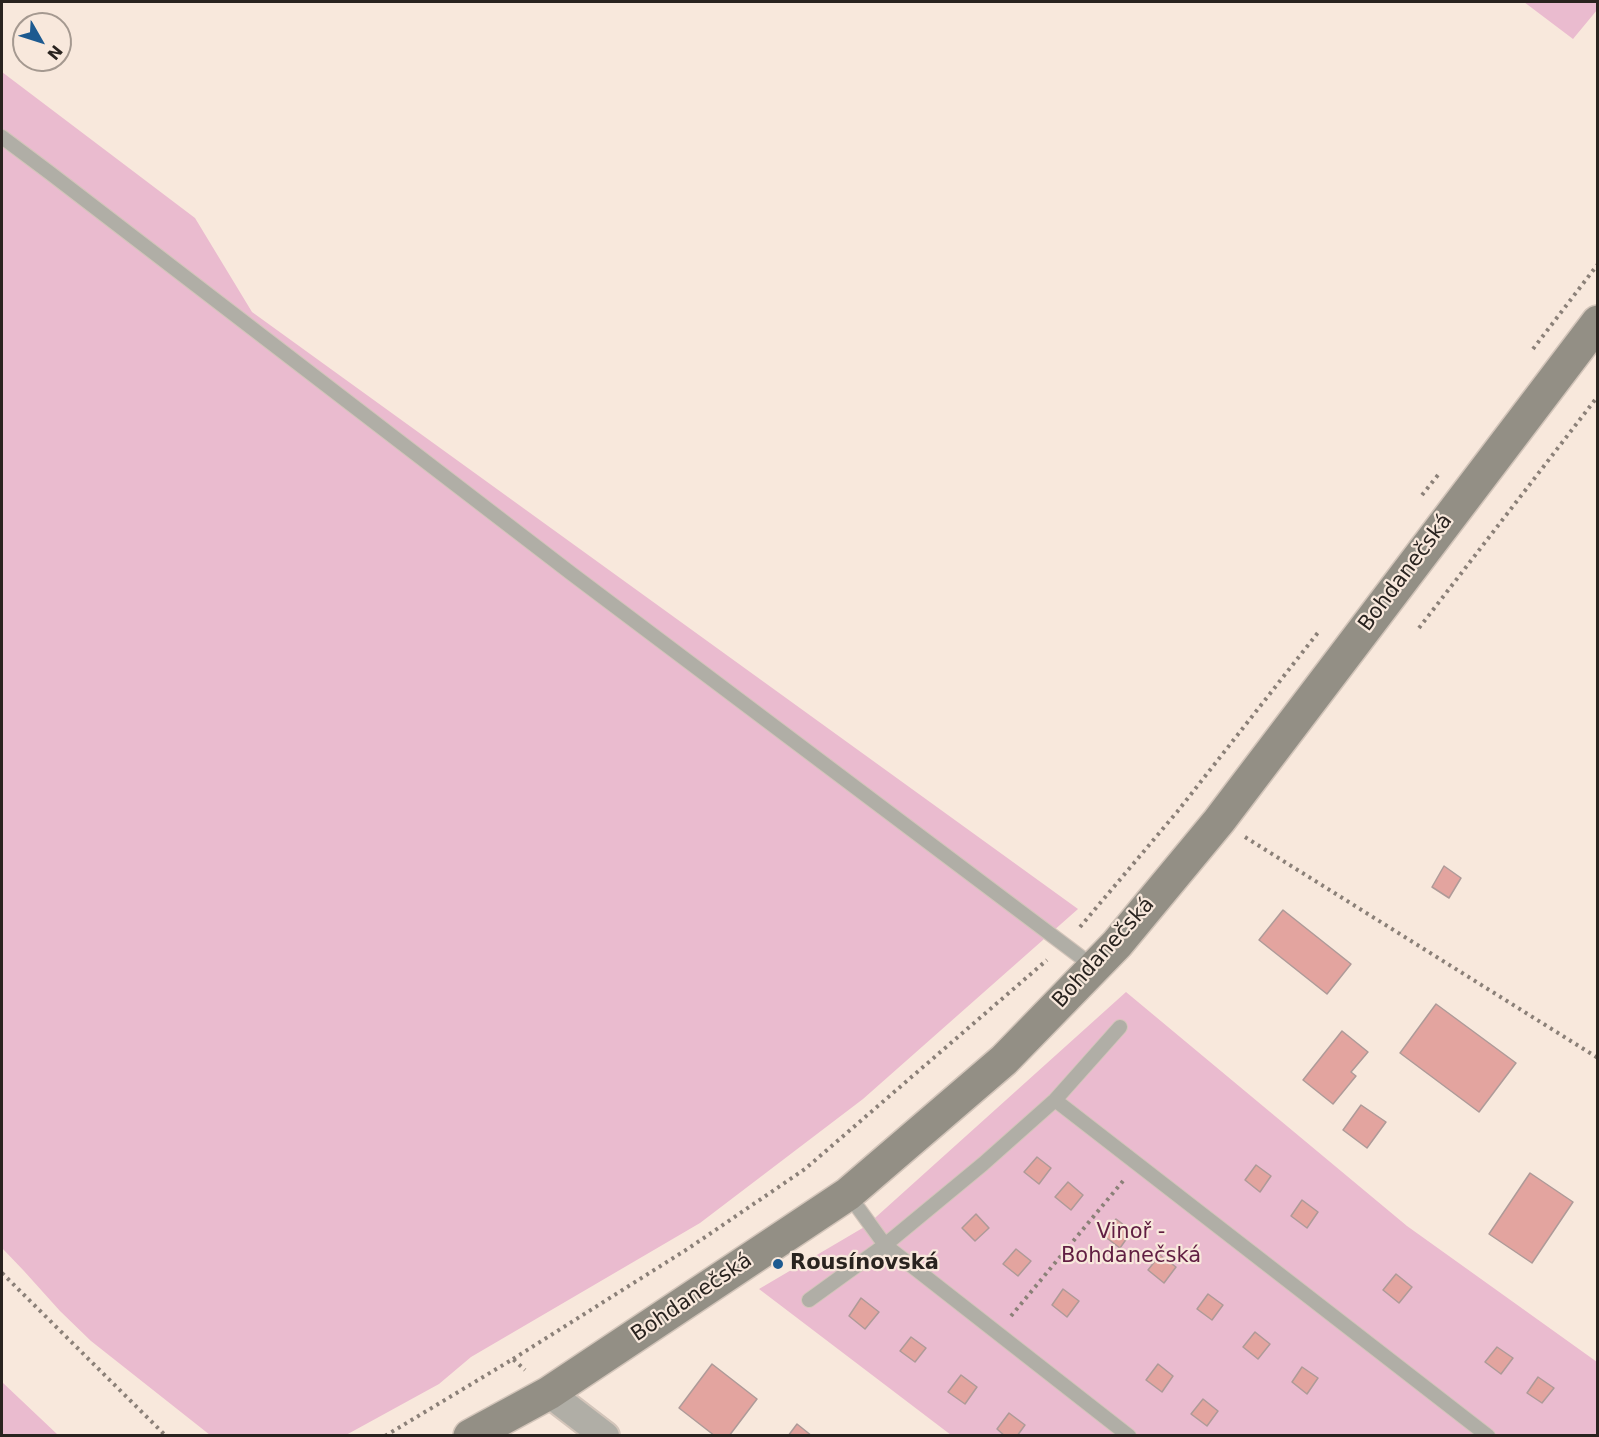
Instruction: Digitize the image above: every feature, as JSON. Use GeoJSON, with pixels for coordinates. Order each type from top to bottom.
{"type":"FeatureCollection","features":[{"type":"Feature","properties":{"kind":"street","name":"Bohdanečská"},"geometry":{"type":"LineString","coordinates":[[470,1436],[539,1384],[848,1194],[1004,1060],[1117,944],[1219,821],[1598,322]]}},
{"type":"Feature","properties":{"kind":"street"},"geometry":{"type":"LineString","coordinates":[[539,1384],[605,1436]]}},
{"type":"Feature","properties":{"kind":"lane"},"geometry":{"type":"LineString","coordinates":[[2,137],[572,574],[1094,967]]}},
{"type":"Feature","properties":{"kind":"lane"},"geometry":{"type":"LineString","coordinates":[[808,1300],[885,1245],[983,1164],[1055,1100],[1119,1027]]}},
{"type":"Feature","properties":{"kind":"lane"},"geometry":{"type":"LineString","coordinates":[[1055,1100],[1488,1436]]}},
{"type":"Feature","properties":{"kind":"lane"},"geometry":{"type":"LineString","coordinates":[[848,1194],[885,1245],[1129,1436]]}},
{"type":"Feature","properties":{"kind":"path"},"geometry":{"type":"LineString","coordinates":[[1531,351],[1598,264]]}},
{"type":"Feature","properties":{"kind":"path"},"geometry":{"type":"LineString","coordinates":[[1419,628],[1598,396]]}},
{"type":"Feature","properties":{"kind":"path"},"geometry":{"type":"LineString","coordinates":[[1422,496],[1442,470]]}},
{"type":"Feature","properties":{"kind":"path"},"geometry":{"type":"LineString","coordinates":[[385,1436],[513,1359],[689,1248],[805,1169],[1065,945],[1177,812],[1320,629]]}},
{"type":"Feature","properties":{"kind":"path"},"geometry":{"type":"LineString","coordinates":[[1219,821],[1598,1058]]}},
{"type":"Feature","properties":{"kind":"path"},"geometry":{"type":"LineString","coordinates":[[997,1333],[1137,1164]]}},
{"type":"Feature","properties":{"kind":"path"},"geometry":{"type":"LineString","coordinates":[[2,1273],[166,1436]]}},
{"type":"Feature","properties":{"kind":"path"},"geometry":{"type":"LineString","coordinates":[[513,1359],[539,1384]]}},
{"type":"Feature","properties":{"kind":"green space"},"geometry":{"type":"Polygon","coordinates":[[[1524,2],[1597,2],[1597,10],[1573,39],[1524,2]]]}},
{"type":"Feature","properties":{"kind":"green space"},"geometry":{"type":"Polygon","coordinates":[[[2,72],[195,218],[252,312],[1078,909],[863,1099],[700,1223],[471,1357],[439,1384],[346,1435],[210,1435],[91,1341],[2,1248],[2,72]]]}},
{"type":"Feature","properties":{"kind":"green space","name":"Vinoř - Bohdanečská"},"geometry":{"type":"Polygon","coordinates":[[[1126,992],[1407,1226],[1597,1362],[1597,1435],[951,1435],[759,1289],[866,1226],[1126,992]]]}},
{"type":"Feature","properties":{"kind":"green space"},"geometry":{"type":"Polygon","coordinates":[[[2,1382],[58,1435],[2,1435],[2,1382]]]}},
{"type":"Feature","properties":{"kind":"building"},"geometry":{"type":"Polygon","coordinates":[[[1444,866],[1461,878],[1449,898],[1432,887],[1444,866]]]}},
{"type":"Feature","properties":{"kind":"building"},"geometry":{"type":"Polygon","coordinates":[[[1283,910],[1351,964],[1327,994],[1259,940],[1283,910]]]}},
{"type":"Feature","properties":{"kind":"building"},"geometry":{"type":"Polygon","coordinates":[[[1436,1004],[1516,1063],[1479,1112],[1400,1053],[1436,1004]]]}},
{"type":"Feature","properties":{"kind":"building"},"geometry":{"type":"Polygon","coordinates":[[[1342,1031],[1368,1052],[1351,1072],[1356,1076],[1333,1104],[1303,1080],[1342,1031]]]}},
{"type":"Feature","properties":{"kind":"building"},"geometry":{"type":"Polygon","coordinates":[[[1361,1105],[1386,1122],[1367,1148],[1343,1130],[1361,1105]]]}},
{"type":"Feature","properties":{"kind":"building"},"geometry":{"type":"Polygon","coordinates":[[[1037,1157],[1051,1168],[1039,1184],[1024,1172],[1037,1157]]]}},
{"type":"Feature","properties":{"kind":"building"},"geometry":{"type":"Polygon","coordinates":[[[1256,1165],[1271,1176],[1260,1192],[1245,1180],[1256,1165]]]}},
{"type":"Feature","properties":{"kind":"building"},"geometry":{"type":"Polygon","coordinates":[[[1530,1173],[1573,1202],[1532,1263],[1489,1234],[1530,1173]]]}},
{"type":"Feature","properties":{"kind":"building"},"geometry":{"type":"Polygon","coordinates":[[[1068,1182],[1083,1195],[1071,1210],[1055,1197],[1068,1182]]]}},
{"type":"Feature","properties":{"kind":"building"},"geometry":{"type":"Polygon","coordinates":[[[1302,1200],[1318,1212],[1307,1228],[1291,1216],[1302,1200]]]}},
{"type":"Feature","properties":{"kind":"building"},"geometry":{"type":"Polygon","coordinates":[[[976,1214],[989,1228],[975,1241],[962,1228],[976,1214]]]}},
{"type":"Feature","properties":{"kind":"building"},"geometry":{"type":"Polygon","coordinates":[[[1116,1219],[1132,1231],[1120,1248],[1104,1236],[1116,1219]]]}},
{"type":"Feature","properties":{"kind":"building"},"geometry":{"type":"Polygon","coordinates":[[[1016,1249],[1031,1261],[1018,1276],[1003,1264],[1016,1249]]]}},
{"type":"Feature","properties":{"kind":"building"},"geometry":{"type":"Polygon","coordinates":[[[1160,1255],[1176,1267],[1164,1283],[1148,1270],[1160,1255]]]}},
{"type":"Feature","properties":{"kind":"building"},"geometry":{"type":"Polygon","coordinates":[[[1396,1274],[1412,1287],[1399,1303],[1383,1290],[1396,1274]]]}},
{"type":"Feature","properties":{"kind":"building"},"geometry":{"type":"Polygon","coordinates":[[[1063,1289],[1079,1301],[1067,1317],[1052,1305],[1063,1289]]]}},
{"type":"Feature","properties":{"kind":"building"},"geometry":{"type":"Polygon","coordinates":[[[1208,1294],[1223,1305],[1212,1320],[1197,1309],[1208,1294]]]}},
{"type":"Feature","properties":{"kind":"building"},"geometry":{"type":"Polygon","coordinates":[[[861,1298],[879,1312],[865,1329],[849,1316],[861,1298]]]}},
{"type":"Feature","properties":{"kind":"building"},"geometry":{"type":"Polygon","coordinates":[[[1255,1332],[1270,1344],[1258,1359],[1243,1347],[1255,1332]]]}},
{"type":"Feature","properties":{"kind":"building"},"geometry":{"type":"Polygon","coordinates":[[[911,1337],[926,1348],[915,1362],[900,1351],[911,1337]]]}},
{"type":"Feature","properties":{"kind":"building"},"geometry":{"type":"Polygon","coordinates":[[[1497,1347],[1513,1358],[1501,1374],[1485,1362],[1497,1347]]]}},
{"type":"Feature","properties":{"kind":"building"},"geometry":{"type":"Polygon","coordinates":[[[712,1364],[757,1399],[729,1436],[715,1436],[679,1408],[712,1364]]]}},
{"type":"Feature","properties":{"kind":"building"},"geometry":{"type":"Polygon","coordinates":[[[1158,1364],[1173,1376],[1162,1392],[1146,1380],[1158,1364]]]}},
{"type":"Feature","properties":{"kind":"building"},"geometry":{"type":"Polygon","coordinates":[[[1302,1367],[1318,1378],[1307,1394],[1292,1382],[1302,1367]]]}},
{"type":"Feature","properties":{"kind":"building"},"geometry":{"type":"Polygon","coordinates":[[[961,1375],[977,1387],[965,1404],[948,1392],[961,1375]]]}},
{"type":"Feature","properties":{"kind":"building"},"geometry":{"type":"Polygon","coordinates":[[[1538,1377],[1554,1388],[1542,1403],[1527,1393],[1538,1377]]]}},
{"type":"Feature","properties":{"kind":"building"},"geometry":{"type":"Polygon","coordinates":[[[1203,1399],[1218,1411],[1207,1426],[1191,1414],[1203,1399]]]}},
{"type":"Feature","properties":{"kind":"building"},"geometry":{"type":"Polygon","coordinates":[[[1009,1413],[1025,1425],[1017,1436],[1005,1436],[997,1429],[1009,1413]]]}},
{"type":"Feature","properties":{"kind":"building"},"geometry":{"type":"Polygon","coordinates":[[[797,1424],[812,1436],[788,1436],[797,1424]]]}},
{"type":"Feature","properties":{"kind":"place","name":"Rousínovská"},"geometry":{"type":"Point","coordinates":[778,1264]}}]}
